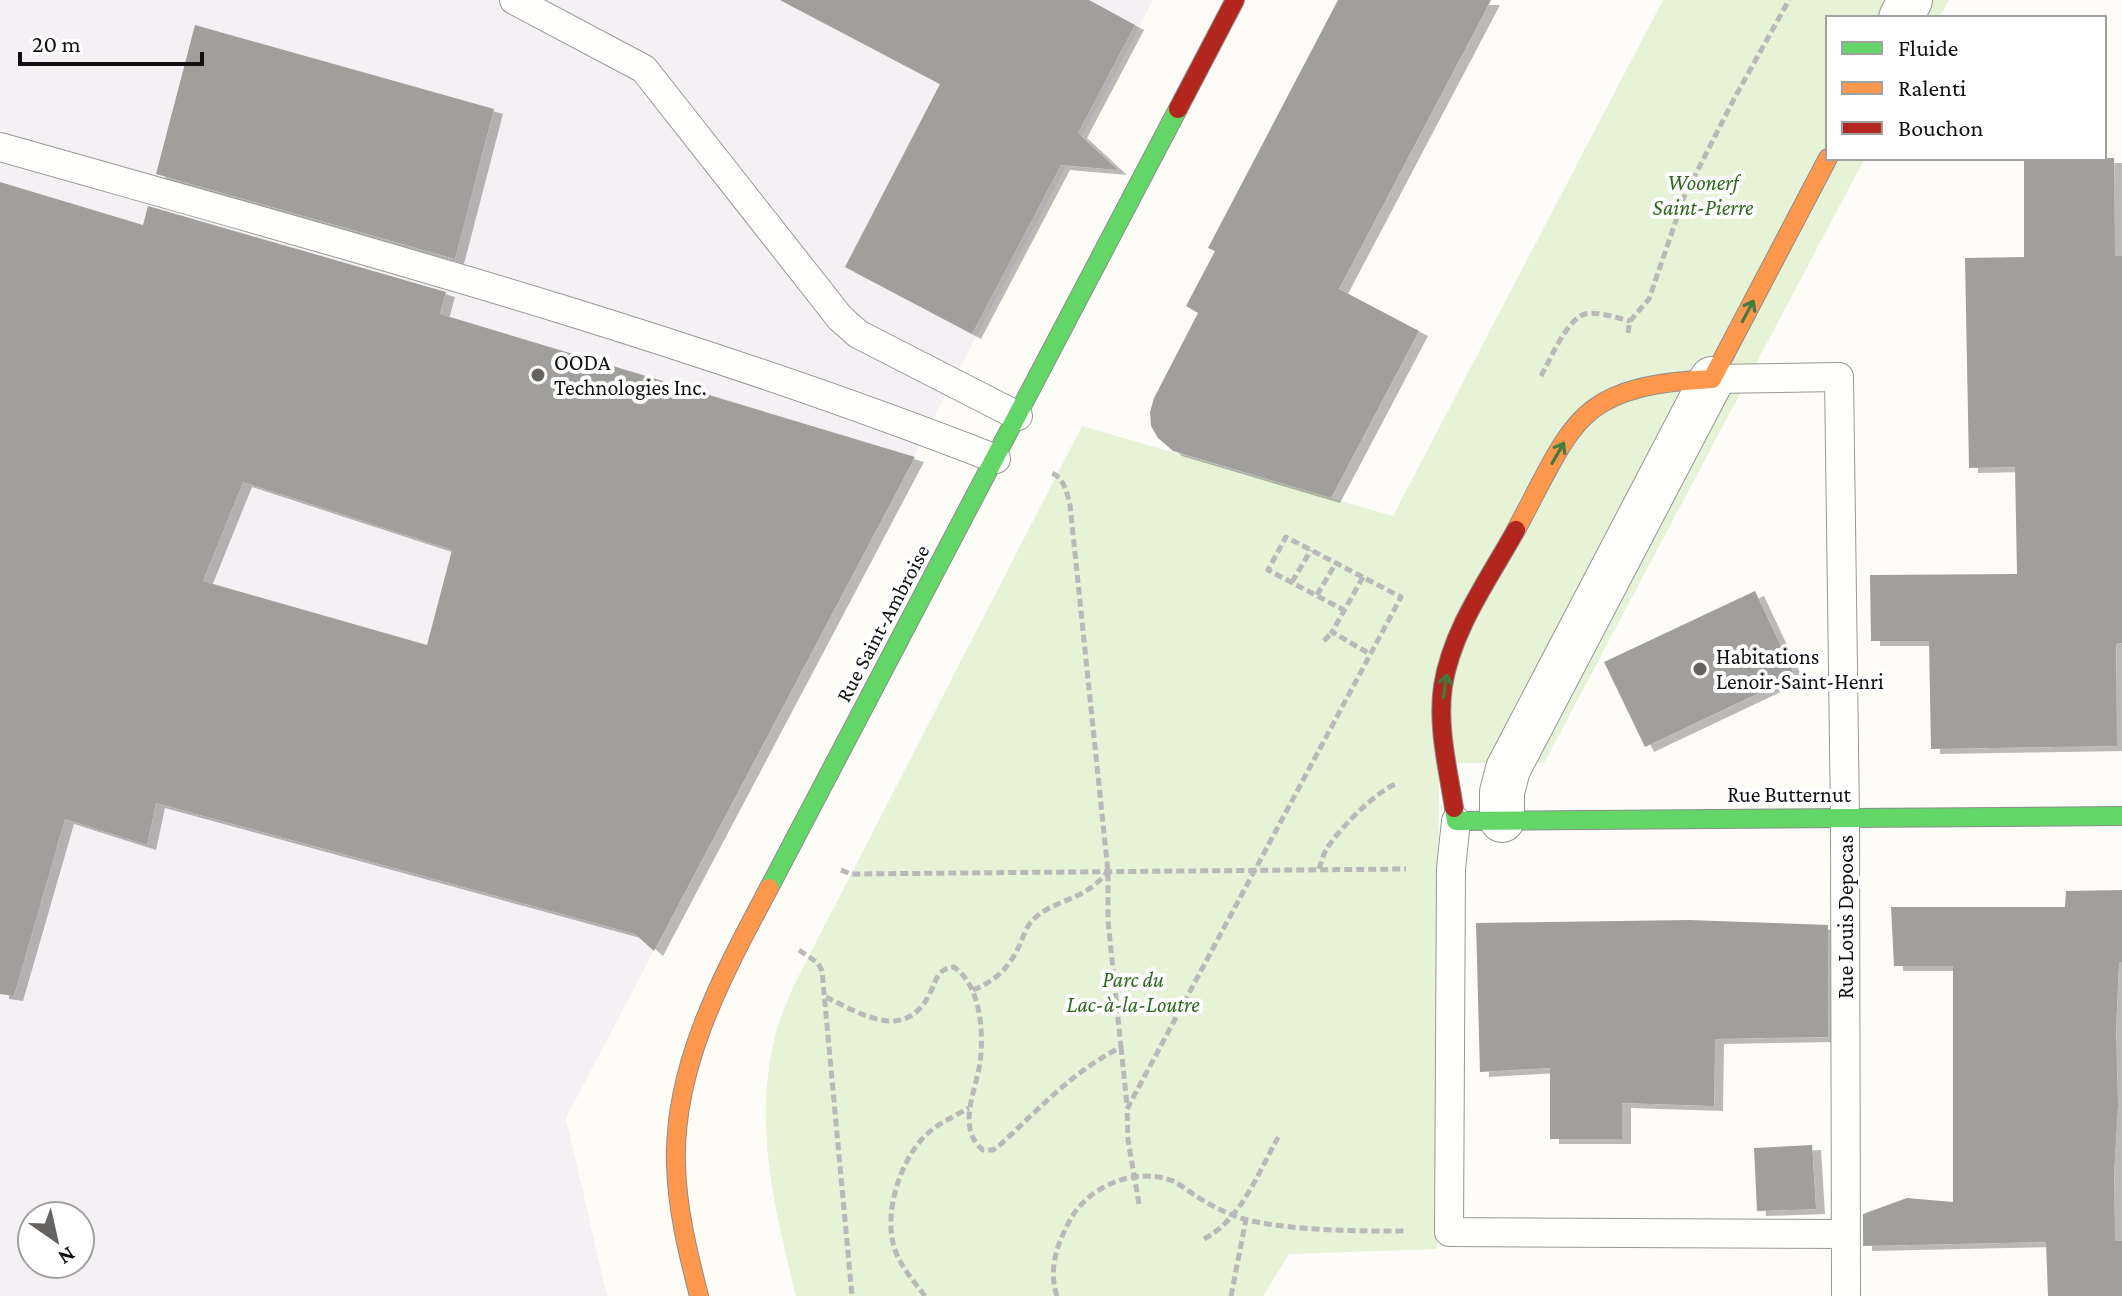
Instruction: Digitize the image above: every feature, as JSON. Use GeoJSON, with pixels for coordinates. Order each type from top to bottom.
{"type":"FeatureCollection","features":[{"type":"Feature","properties":{"kind":"street","name":"Rue Saint-Ambroise"},"geometry":{"type":"LineString","coordinates":[[699,1296],[685,1235],[676,1158],[678,1121],[694,1049],[722,980],[1235,0]]}},
{"type":"Feature","properties":{"kind":"street"},"geometry":{"type":"LineString","coordinates":[[1502,820],[1502,792],[1508,769],[1827,160]]}},
{"type":"Feature","properties":{"kind":"street"},"geometry":{"type":"LineString","coordinates":[[1456,821],[1443,707],[1444,685],[1454,649],[1550,466],[1579,419],[1604,400],[1629,390],[1675,381],[1712,379]]}},
{"type":"Feature","properties":{"kind":"street","name":"Rue Butternut"},"geometry":{"type":"LineString","coordinates":[[1456,821],[2122,816]]}},
{"type":"Feature","properties":{"kind":"lane"},"geometry":{"type":"LineString","coordinates":[[514,0],[644,69],[840,318],[858,334],[1018,416]]}},
{"type":"Feature","properties":{"kind":"lane"},"geometry":{"type":"LineString","coordinates":[[0,147],[436,269],[824,395],[996,459]]}},
{"type":"Feature","properties":{"kind":"lane","name":"Rue Louis Depocas"},"geometry":{"type":"LineString","coordinates":[[1712,379],[1839,377],[1845,818],[1846,1296]]}},
{"type":"Feature","properties":{"kind":"lane"},"geometry":{"type":"LineString","coordinates":[[1456,821],[1451,869],[1449,1232],[1845,1234]]}},
{"type":"Feature","properties":{"kind":"path"},"geometry":{"type":"LineString","coordinates":[[1629,390],[1626,339],[1630,321],[1649,299],[1684,197],[1789,0]]}},
{"type":"Feature","properties":{"kind":"path"},"geometry":{"type":"LineString","coordinates":[[1051,473],[1063,484],[1070,505],[1108,872],[1108,921],[1128,1140],[1139,1204]]}},
{"type":"Feature","properties":{"kind":"path"},"geometry":{"type":"LineString","coordinates":[[1127,1109],[1401,597],[1286,537],[1268,570],[1344,610]]}},
{"type":"Feature","properties":{"kind":"path"},"geometry":{"type":"LineString","coordinates":[[1292,582],[1311,550]]}},
{"type":"Feature","properties":{"kind":"path"},"geometry":{"type":"LineString","coordinates":[[1317,595],[1336,563]]}},
{"type":"Feature","properties":{"kind":"path"},"geometry":{"type":"LineString","coordinates":[[1324,641],[1363,577]]}},
{"type":"Feature","properties":{"kind":"path"},"geometry":{"type":"LineString","coordinates":[[1332,632],[1370,654]]}},
{"type":"Feature","properties":{"kind":"path"},"geometry":{"type":"LineString","coordinates":[[1319,869],[1327,849],[1374,799],[1388,787],[1411,782]]}},
{"type":"Feature","properties":{"kind":"path"},"geometry":{"type":"LineString","coordinates":[[836,868],[851,874],[1413,869]]}},
{"type":"Feature","properties":{"kind":"path"},"geometry":{"type":"LineString","coordinates":[[973,990],[991,982],[1012,962],[1032,920],[1089,892],[1108,872]]}},
{"type":"Feature","properties":{"kind":"path"},"geometry":{"type":"LineString","coordinates":[[795,948],[818,963],[826,997],[852,1296]]}},
{"type":"Feature","properties":{"kind":"path"},"geometry":{"type":"LineString","coordinates":[[826,997],[880,1021],[896,1022],[909,1018],[920,1009],[930,994],[937,974],[944,968],[954,967],[964,974],[973,990],[979,1013],[980,1064],[969,1120],[976,1144],[983,1150],[993,1150],[1043,1101],[1096,1059],[1121,1047]]}},
{"type":"Feature","properties":{"kind":"path"},"geometry":{"type":"LineString","coordinates":[[925,1296],[905,1271],[893,1243],[893,1205],[898,1182],[922,1139],[940,1123],[970,1108]]}},
{"type":"Feature","properties":{"kind":"path"},"geometry":{"type":"LineString","coordinates":[[1204,1239],[1222,1229],[1234,1216],[1279,1136]]}},
{"type":"Feature","properties":{"kind":"path"},"geometry":{"type":"LineString","coordinates":[[1057,1296],[1055,1253],[1072,1215],[1084,1200],[1100,1188],[1135,1177],[1169,1180],[1213,1206],[1246,1219],[1328,1230],[1409,1231]]}},
{"type":"Feature","properties":{"kind":"path"},"geometry":{"type":"LineString","coordinates":[[1231,1296],[1246,1219]]}},
{"type":"Feature","properties":{"kind":"shaded area"},"geometry":{"type":"Polygon","coordinates":[[[0,0],[1153,0],[566,1118],[607,1296],[0,1296],[0,0]]]}},
{"type":"Feature","properties":{"kind":"green space","name":"Parc du Lac-à-la-Loutre"},"geometry":{"type":"Polygon","coordinates":[[[1663,0],[1949,0],[1940,16],[1826,16],[1826,160],[1864,160],[1544,763],[1448,763],[1439,773],[1437,1249],[1289,1254],[1263,1296],[796,1296],[774,1198],[766,1133],[769,1067],[776,1033],[793,987],[1082,426],[1393,516],[1663,0]]]}},
{"type":"Feature","properties":{"kind":"building"},"geometry":{"type":"Polygon","coordinates":[[[780,0],[1089,0],[1135,25],[1078,133],[1118,170],[1061,165],[972,334],[845,267],[940,84],[780,0]]]}},
{"type":"Feature","properties":{"kind":"building"},"geometry":{"type":"Polygon","coordinates":[[[1338,0],[1491,0],[1339,289],[1419,331],[1331,498],[1173,451],[1158,438],[1151,426],[1150,412],[1154,398],[1198,313],[1186,306],[1215,251],[1208,248],[1338,0]]]}},
{"type":"Feature","properties":{"kind":"building"},"geometry":{"type":"Polygon","coordinates":[[[195,25],[494,109],[455,259],[156,174],[195,25]]]}},
{"type":"Feature","properties":{"kind":"building"},"geometry":{"type":"Polygon","coordinates":[[[2114,158],[2115,256],[2122,256],[2122,643],[2116,644],[2117,746],[1931,749],[1929,641],[1871,641],[1870,575],[2017,574],[2015,467],[1969,468],[1965,258],[2024,257],[2024,160],[2114,158]]]}},
{"type":"Feature","properties":{"kind":"building"},"geometry":{"type":"Polygon","coordinates":[[[0,182],[143,225],[148,206],[446,292],[440,314],[915,457],[654,951],[635,934],[156,803],[147,845],[65,819],[14,996],[0,994],[0,182]],[[243,482],[203,581],[427,645],[452,550],[243,482]]]}},
{"type":"Feature","properties":{"kind":"building","name":"Habitations Lenoir-Saint-Henri"},"geometry":{"type":"Polygon","coordinates":[[[1755,591],[1795,676],[1645,747],[1604,662],[1755,591]]]}},
{"type":"Feature","properties":{"kind":"building"},"geometry":{"type":"Polygon","coordinates":[[[2122,890],[2114,1174],[2115,1241],[2122,1241],[2122,1296],[2048,1296],[2046,1242],[1863,1246],[1863,1214],[1907,1198],[1953,1202],[1953,966],[1894,966],[1891,907],[2065,907],[2066,891],[2122,890]]]}},
{"type":"Feature","properties":{"kind":"building"},"geometry":{"type":"Polygon","coordinates":[[[1689,920],[1828,925],[1828,1037],[1715,1039],[1714,1106],[1622,1103],[1622,1139],[1550,1139],[1550,1068],[1480,1072],[1476,923],[1689,920]]]}},
{"type":"Feature","properties":{"kind":"building"},"geometry":{"type":"Polygon","coordinates":[[[1812,1145],[1816,1209],[1757,1211],[1754,1148],[1812,1145]]]}},
{"type":"Feature","properties":{"kind":"traffic: fast"},"geometry":{"type":"LineString","coordinates":[[769,888],[1178,109]]}},
{"type":"Feature","properties":{"kind":"traffic: fast"},"geometry":{"type":"LineString","coordinates":[[1454,808],[1456,821],[2122,816]]}},
{"type":"Feature","properties":{"kind":"traffic: slow"},"geometry":{"type":"LineString","coordinates":[[1516,530],[1552,461],[1585,416],[1606,401],[1632,390],[1712,379],[1827,160]]}},
{"type":"Feature","properties":{"kind":"traffic: slow"},"geometry":{"type":"LineString","coordinates":[[699,1296],[678,1198],[677,1127],[683,1091],[704,1021],[769,888]]}},
{"type":"Feature","properties":{"kind":"traffic: jam"},"geometry":{"type":"LineString","coordinates":[[1178,109],[1235,0]]}},
{"type":"Feature","properties":{"kind":"traffic: jam"},"geometry":{"type":"LineString","coordinates":[[1454,808],[1441,716],[1443,686],[1454,644],[1516,530]]}},
{"type":"Feature","properties":{"kind":"place","name":"OODA Technologies Inc."},"geometry":{"type":"Point","coordinates":[538,375]}},
{"type":"Feature","properties":{"kind":"place","name":"Habitations Lenoir-Saint-Henri"},"geometry":{"type":"Point","coordinates":[1700,669]}},
{"type":"Feature","properties":{"kind":"park label","name":"Woonerf Saint-Pierre"},"geometry":{"type":"Point","coordinates":[1703,194]}}]}
